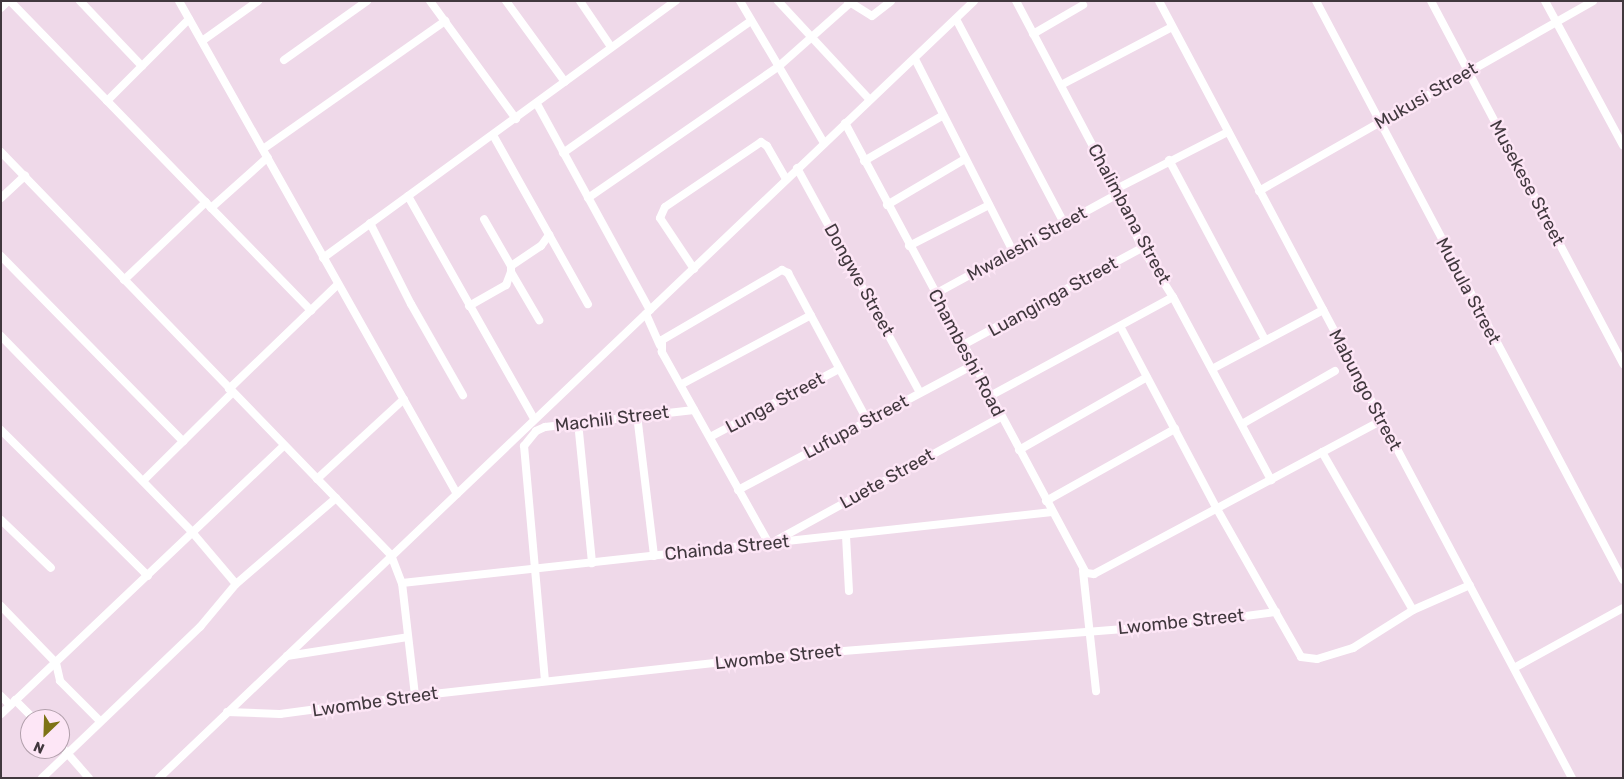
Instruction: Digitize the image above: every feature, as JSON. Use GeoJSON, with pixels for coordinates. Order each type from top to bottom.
{"type":"FeatureCollection","features":[{"type":"Feature","properties":{"kind":"street"},"geometry":{"type":"LineString","coordinates":[[1,8],[9,1],[311,311]]}},
{"type":"Feature","properties":{"kind":"street"},"geometry":{"type":"LineString","coordinates":[[80,1],[142,66]]}},
{"type":"Feature","properties":{"kind":"street"},"geometry":{"type":"LineString","coordinates":[[179,1],[457,494]]}},
{"type":"Feature","properties":{"kind":"street"},"geometry":{"type":"LineString","coordinates":[[202,41],[258,1]]}},
{"type":"Feature","properties":{"kind":"street"},"geometry":{"type":"LineString","coordinates":[[284,60],[367,1]]}},
{"type":"Feature","properties":{"kind":"street"},"geometry":{"type":"LineString","coordinates":[[430,1],[516,119]]}},
{"type":"Feature","properties":{"kind":"street"},"geometry":{"type":"LineString","coordinates":[[506,1],[565,82]]}},
{"type":"Feature","properties":{"kind":"street"},"geometry":{"type":"LineString","coordinates":[[580,1],[611,47]]}},
{"type":"Feature","properties":{"kind":"street"},"geometry":{"type":"LineString","coordinates":[[323,258],[537,104],[666,4],[676,1]]}},
{"type":"Feature","properties":{"kind":"street"},"geometry":{"type":"LineString","coordinates":[[740,1],[824,143]]}},
{"type":"Feature","properties":{"kind":"street"},"geometry":{"type":"LineString","coordinates":[[778,1],[870,100]]}},
{"type":"Feature","properties":{"kind":"street"},"geometry":{"type":"LineString","coordinates":[[588,198],[778,67],[813,37],[849,2],[872,16],[891,1]]}},
{"type":"Feature","properties":{"kind":"street"},"geometry":{"type":"LineString","coordinates":[[159,778],[974,1]]}},
{"type":"Feature","properties":{"kind":"street","name":"Chalimbana Street"},"geometry":{"type":"LineString","coordinates":[[1016,1],[1117,191],[1142,248],[1173,297],[1271,480]]}},
{"type":"Feature","properties":{"kind":"street","name":"Mabungo Street"},"geometry":{"type":"LineString","coordinates":[[1159,1],[1572,778]]}},
{"type":"Feature","properties":{"kind":"street","name":"Mubula Street"},"geometry":{"type":"LineString","coordinates":[[1316,1],[1379,124],[1623,580]]}},
{"type":"Feature","properties":{"kind":"street","name":"Musekese Street"},"geometry":{"type":"LineString","coordinates":[[1431,1],[1623,364]]}},
{"type":"Feature","properties":{"kind":"street"},"geometry":{"type":"LineString","coordinates":[[1546,1],[1623,145]]}},
{"type":"Feature","properties":{"kind":"street","name":"Mukusi Street"},"geometry":{"type":"LineString","coordinates":[[1259,191],[1594,1]]}},
{"type":"Feature","properties":{"kind":"street"},"geometry":{"type":"LineString","coordinates":[[1033,34],[1084,2]]}},
{"type":"Feature","properties":{"kind":"street"},"geometry":{"type":"LineString","coordinates":[[107,101],[189,19]]}},
{"type":"Feature","properties":{"kind":"street"},"geometry":{"type":"LineString","coordinates":[[956,19],[1064,224]]}},
{"type":"Feature","properties":{"kind":"street"},"geometry":{"type":"LineString","coordinates":[[263,149],[445,21]]}},
{"type":"Feature","properties":{"kind":"street"},"geometry":{"type":"LineString","coordinates":[[564,153],[751,21]]}},
{"type":"Feature","properties":{"kind":"street"},"geometry":{"type":"LineString","coordinates":[[1061,85],[1172,28]]}},
{"type":"Feature","properties":{"kind":"street"},"geometry":{"type":"LineString","coordinates":[[915,59],[942,116],[1013,251]]}},
{"type":"Feature","properties":{"kind":"street"},"geometry":{"type":"LineString","coordinates":[[537,104],[648,312],[660,345],[694,410],[738,490],[771,542]]}},
{"type":"Feature","properties":{"kind":"street"},"geometry":{"type":"LineString","coordinates":[[864,161],[942,116]]}},
{"type":"Feature","properties":{"kind":"street","name":"Chambeshi Road"},"geometry":{"type":"LineString","coordinates":[[845,123],[1082,570],[1096,691]]}},
{"type":"Feature","properties":{"kind":"street","name":"Mwaleshi Street"},"geometry":{"type":"LineString","coordinates":[[935,294],[1064,224],[1169,160],[1228,132]]}},
{"type":"Feature","properties":{"kind":"street"},"geometry":{"type":"LineString","coordinates":[[493,135],[588,304]]}},
{"type":"Feature","properties":{"kind":"street"},"geometry":{"type":"LineString","coordinates":[[694,268],[660,218],[665,207],[761,142],[767,146],[786,179]]}},
{"type":"Feature","properties":{"kind":"street"},"geometry":{"type":"LineString","coordinates":[[1,152],[230,391],[391,555],[402,583],[415,696]]}},
{"type":"Feature","properties":{"kind":"street"},"geometry":{"type":"LineString","coordinates":[[124,280],[208,205],[268,157]]}},
{"type":"Feature","properties":{"kind":"street"},"geometry":{"type":"LineString","coordinates":[[887,205],[965,160]]}},
{"type":"Feature","properties":{"kind":"street"},"geometry":{"type":"LineString","coordinates":[[1169,160],[1265,340]]}},
{"type":"Feature","properties":{"kind":"street","name":"Dongwe Street"},"geometry":{"type":"LineString","coordinates":[[797,168],[920,393]]}},
{"type":"Feature","properties":{"kind":"street"},"geometry":{"type":"LineString","coordinates":[[1,198],[24,176]]}},
{"type":"Feature","properties":{"kind":"street"},"geometry":{"type":"LineString","coordinates":[[408,196],[532,421],[534,433],[524,446],[523,464],[545,682]]}},
{"type":"Feature","properties":{"kind":"street"},"geometry":{"type":"LineString","coordinates":[[909,246],[989,205]]}},
{"type":"Feature","properties":{"kind":"street"},"geometry":{"type":"LineString","coordinates":[[484,219],[539,320]]}},
{"type":"Feature","properties":{"kind":"street"},"geometry":{"type":"LineString","coordinates":[[370,223],[411,304],[463,395]]}},
{"type":"Feature","properties":{"kind":"street"},"geometry":{"type":"LineString","coordinates":[[470,306],[506,285],[511,269],[541,246],[549,235]]}},
{"type":"Feature","properties":{"kind":"street","name":"Luanginga Street"},"geometry":{"type":"LineString","coordinates":[[963,346],[1142,248]]}},
{"type":"Feature","properties":{"kind":"street"},"geometry":{"type":"LineString","coordinates":[[1,256],[183,441]]}},
{"type":"Feature","properties":{"kind":"street"},"geometry":{"type":"LineString","coordinates":[[660,345],[667,335],[782,270],[788,273],[867,420]]}},
{"type":"Feature","properties":{"kind":"street"},"geometry":{"type":"LineString","coordinates":[[143,482],[230,391],[338,284]]}},
{"type":"Feature","properties":{"kind":"street"},"geometry":{"type":"LineString","coordinates":[[990,396],[1173,297]]}},
{"type":"Feature","properties":{"kind":"street"},"geometry":{"type":"LineString","coordinates":[[1212,369],[1323,310]]}},
{"type":"Feature","properties":{"kind":"street"},"geometry":{"type":"LineString","coordinates":[[682,384],[810,315]]}},
{"type":"Feature","properties":{"kind":"street"},"geometry":{"type":"LineString","coordinates":[[1120,326],[1217,509],[1298,654],[1308,660],[1353,648],[1413,610],[1470,585]]}},
{"type":"Feature","properties":{"kind":"street"},"geometry":{"type":"LineString","coordinates":[[1,336],[192,532],[236,584]]}},
{"type":"Feature","properties":{"kind":"street","name":"Lufupa Street"},"geometry":{"type":"LineString","coordinates":[[738,490],[973,365]]}},
{"type":"Feature","properties":{"kind":"street","name":"Lunga Street"},"geometry":{"type":"LineString","coordinates":[[710,438],[839,369]]}},
{"type":"Feature","properties":{"kind":"street"},"geometry":{"type":"LineString","coordinates":[[1242,424],[1335,371]]}},
{"type":"Feature","properties":{"kind":"street"},"geometry":{"type":"LineString","coordinates":[[1019,450],[1147,377]]}},
{"type":"Feature","properties":{"kind":"street"},"geometry":{"type":"LineString","coordinates":[[317,479],[404,399]]}},
{"type":"Feature","properties":{"kind":"street","name":"Machili Street"},"geometry":{"type":"LineString","coordinates":[[534,433],[578,422],[694,410]]}},
{"type":"Feature","properties":{"kind":"street"},"geometry":{"type":"LineString","coordinates":[[637,415],[654,556]]}},
{"type":"Feature","properties":{"kind":"street","name":"Luete Street"},"geometry":{"type":"LineString","coordinates":[[771,542],[1001,417]]}},
{"type":"Feature","properties":{"kind":"street"},"geometry":{"type":"LineString","coordinates":[[1082,570],[1094,574],[1382,420]]}},
{"type":"Feature","properties":{"kind":"street"},"geometry":{"type":"LineString","coordinates":[[578,422],[592,562]]}},
{"type":"Feature","properties":{"kind":"street"},"geometry":{"type":"LineString","coordinates":[[1046,501],[1175,429]]}},
{"type":"Feature","properties":{"kind":"street"},"geometry":{"type":"LineString","coordinates":[[1,430],[148,576]]}},
{"type":"Feature","properties":{"kind":"street"},"geometry":{"type":"LineString","coordinates":[[1,714],[148,576],[284,444]]}},
{"type":"Feature","properties":{"kind":"street"},"geometry":{"type":"LineString","coordinates":[[1322,452],[1413,610]]}},
{"type":"Feature","properties":{"kind":"street"},"geometry":{"type":"LineString","coordinates":[[70,750],[200,627],[236,584],[336,498]]}},
{"type":"Feature","properties":{"kind":"street","name":"Chainda Street"},"geometry":{"type":"LineString","coordinates":[[402,583],[1052,512]]}},
{"type":"Feature","properties":{"kind":"street"},"geometry":{"type":"LineString","coordinates":[[1,520],[51,568]]}},
{"type":"Feature","properties":{"kind":"street"},"geometry":{"type":"LineString","coordinates":[[846,536],[849,591]]}},
{"type":"Feature","properties":{"kind":"street"},"geometry":{"type":"LineString","coordinates":[[1,606],[56,663],[60,681],[100,721]]}},
{"type":"Feature","properties":{"kind":"street"},"geometry":{"type":"LineString","coordinates":[[1514,668],[1623,608]]}},
{"type":"Feature","properties":{"kind":"street","name":"Lwombe Street"},"geometry":{"type":"LineString","coordinates":[[228,712],[280,714],[415,696],[780,656],[1178,625],[1276,612]]}},
{"type":"Feature","properties":{"kind":"street"},"geometry":{"type":"LineString","coordinates":[[286,656],[408,637]]}},
{"type":"Feature","properties":{"kind":"street"},"geometry":{"type":"LineString","coordinates":[[1,696],[22,709]]}},
{"type":"Feature","properties":{"kind":"street"},"geometry":{"type":"LineString","coordinates":[[70,756],[90,778]]}},
{"type":"Feature","properties":{"kind":"street"},"geometry":{"type":"LineString","coordinates":[[42,778],[61,759]]}}]}
